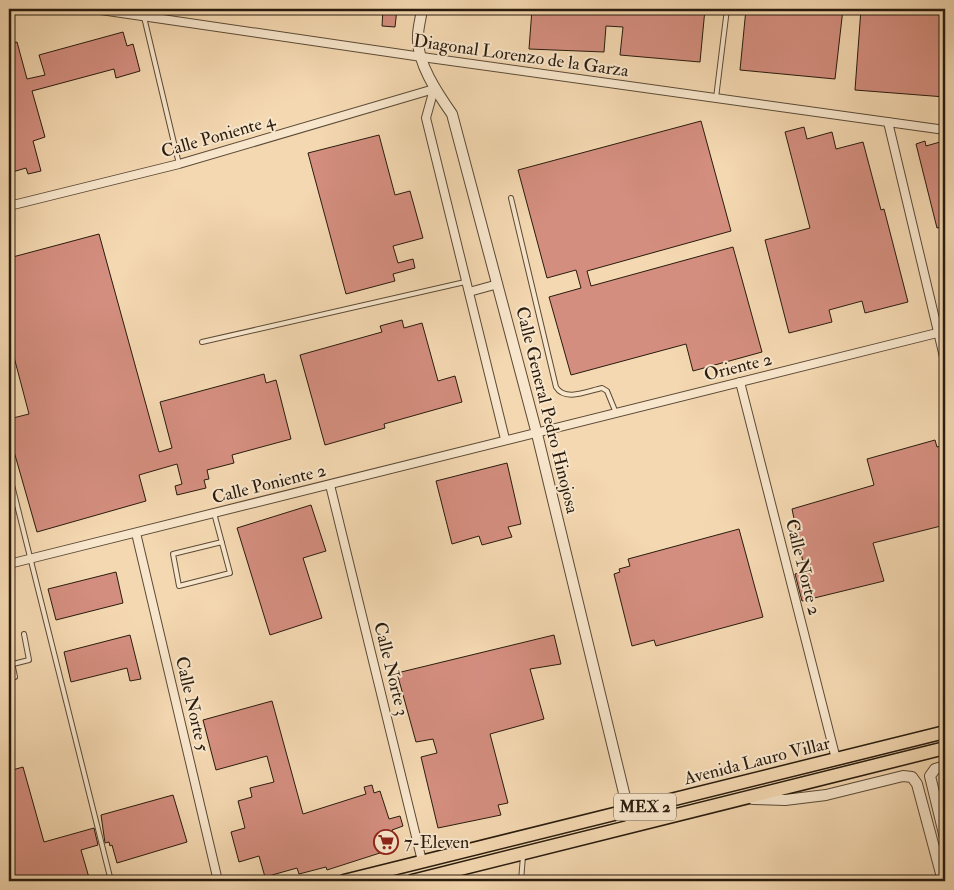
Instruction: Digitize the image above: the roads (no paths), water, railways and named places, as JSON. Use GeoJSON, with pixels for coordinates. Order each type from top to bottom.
{"type":"FeatureCollection","features":[{"type":"Feature","properties":{"kind":"main road","name":"Avenida Lauro Villar"},"geometry":{"type":"LineString","coordinates":[[344,881],[945,732]]}},
{"type":"Feature","properties":{"kind":"main road","name":"Avenida Lauro Villar"},"geometry":{"type":"LineString","coordinates":[[412,881],[428,879],[945,748]]}},
{"type":"Feature","properties":{"kind":"street","name":"Diagonal Lorenzo de la Garza"},"geometry":{"type":"LineString","coordinates":[[94,9],[422,58],[945,130]]}},
{"type":"Feature","properties":{"kind":"street","name":"Calle General Pedro Hinojosa"},"geometry":{"type":"LineString","coordinates":[[422,9],[417,38],[422,58],[434,89],[452,114],[537,434],[632,826]]}},
{"type":"Feature","properties":{"kind":"street","name":"Calle Poniente 4"},"geometry":{"type":"LineString","coordinates":[[9,206],[179,164],[434,89]]}},
{"type":"Feature","properties":{"kind":"street"},"geometry":{"type":"LineString","coordinates":[[434,89],[426,118],[505,439]]}},
{"type":"Feature","properties":{"kind":"street"},"geometry":{"type":"LineString","coordinates":[[888,122],[942,331],[945,360]]}},
{"type":"Feature","properties":{"kind":"street"},"geometry":{"type":"LineString","coordinates":[[469,292],[498,284]]}},
{"type":"Feature","properties":{"kind":"street","name":"Oriente 2"},"geometry":{"type":"LineString","coordinates":[[537,434],[942,331]]}},
{"type":"Feature","properties":{"kind":"street","name":"Calle Norte 2"},"geometry":{"type":"LineString","coordinates":[[740,382],[836,759]]}},
{"type":"Feature","properties":{"kind":"street","name":"Calle Poniente 2"},"geometry":{"type":"LineString","coordinates":[[9,564],[505,439],[537,434]]}},
{"type":"Feature","properties":{"kind":"street","name":"Calle Norte 3"},"geometry":{"type":"LineString","coordinates":[[330,484],[422,861]]}},
{"type":"Feature","properties":{"kind":"street","name":"Calle Norte 5"},"geometry":{"type":"LineString","coordinates":[[136,533],[218,881]]}},
{"type":"Feature","properties":{"kind":"street"},"geometry":{"type":"LineString","coordinates":[[945,766],[932,772],[932,788],[945,838]]}},
{"type":"Feature","properties":{"kind":"street"},"geometry":{"type":"LineString","coordinates":[[739,799],[807,798],[908,775],[915,780],[919,792],[943,881]]}},
{"type":"Feature","properties":{"kind":"street"},"geometry":{"type":"LineString","coordinates":[[919,792],[932,788]]}},
{"type":"Feature","properties":{"kind":"street"},"geometry":{"type":"LineString","coordinates":[[422,861],[428,879]]}},
{"type":"Feature","properties":{"kind":"lane"},"geometry":{"type":"LineString","coordinates":[[716,98],[727,9]]}},
{"type":"Feature","properties":{"kind":"lane"},"geometry":{"type":"LineString","coordinates":[[144,16],[179,164]]}},
{"type":"Feature","properties":{"kind":"lane"},"geometry":{"type":"LineString","coordinates":[[511,198],[556,387],[559,393],[565,396],[602,388],[606,391],[616,413]]}},
{"type":"Feature","properties":{"kind":"lane"},"geometry":{"type":"LineString","coordinates":[[202,342],[467,282]]}},
{"type":"Feature","properties":{"kind":"lane"},"geometry":{"type":"LineString","coordinates":[[9,473],[111,881]]}},
{"type":"Feature","properties":{"kind":"lane"},"geometry":{"type":"LineString","coordinates":[[214,513],[222,542],[230,573],[179,586],[173,554],[222,542]]}},
{"type":"Feature","properties":{"kind":"lane"},"geometry":{"type":"LineString","coordinates":[[12,664],[29,660],[24,634]]}},
{"type":"Feature","properties":{"kind":"lane"},"geometry":{"type":"LineString","coordinates":[[9,648],[15,677],[9,678]]}},
{"type":"Feature","properties":{"kind":"lane"},"geometry":{"type":"LineString","coordinates":[[521,881],[523,854]]}},
{"type":"Feature","properties":{"kind":"place","name":"7-Eleven"},"geometry":{"type":"Point","coordinates":[386,842]}}]}
